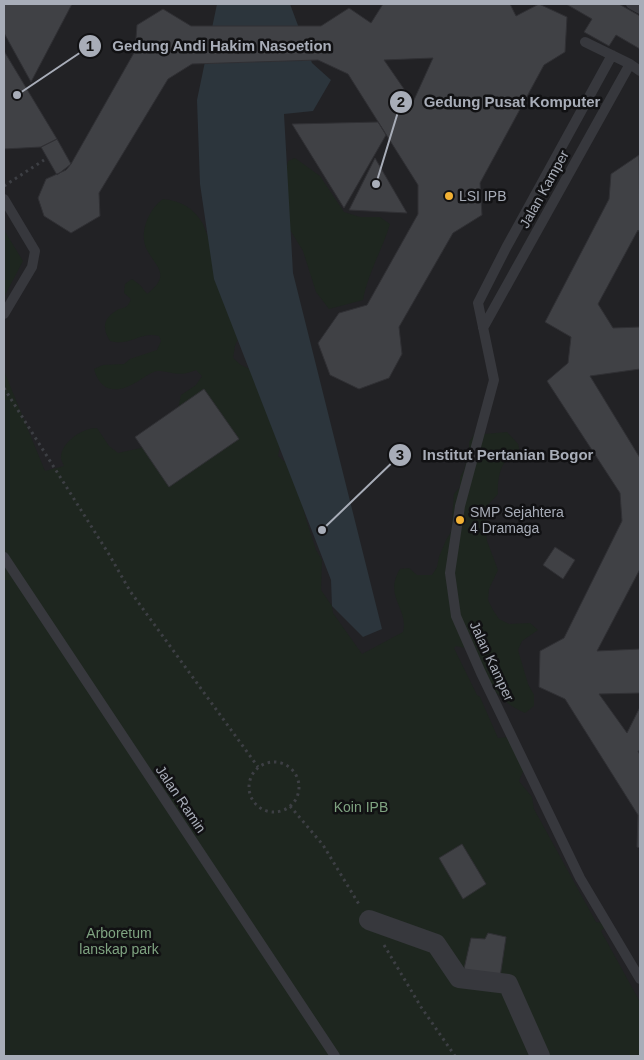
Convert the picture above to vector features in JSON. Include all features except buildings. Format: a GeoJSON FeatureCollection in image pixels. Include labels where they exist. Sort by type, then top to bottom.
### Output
{"type":"FeatureCollection","features":[{"type":"Feature","properties":{"kind":"street"},"geometry":{"type":"LineString","coordinates":[[369,920],[436,944],[459,978],[508,984],[540,1056]]}},
{"type":"Feature","properties":{"kind":"lane"},"geometry":{"type":"LineString","coordinates":[[631,4],[640,9]]}},
{"type":"Feature","properties":{"kind":"lane"},"geometry":{"type":"LineString","coordinates":[[585,42],[630,64],[640,71]]}},
{"type":"Feature","properties":{"kind":"lane","name":"Jalan Kamper"},"geometry":{"type":"LineString","coordinates":[[612,55],[506,248],[478,303],[494,380],[460,506],[450,573],[456,616],[580,878],[640,979]]}},
{"type":"Feature","properties":{"kind":"lane","name":"Jalan Kamper"},"geometry":{"type":"LineString","coordinates":[[483,328],[630,64]]}},
{"type":"Feature","properties":{"kind":"lane"},"geometry":{"type":"LineString","coordinates":[[4,199],[36,251],[32,267],[4,314]]}},
{"type":"Feature","properties":{"kind":"lane","name":"Jalan Ramin"},"geometry":{"type":"LineString","coordinates":[[4,557],[336,1056]]}},
{"type":"Feature","properties":{"kind":"path"},"geometry":{"type":"LineString","coordinates":[[4,187],[44,160]]}},
{"type":"Feature","properties":{"kind":"path"},"geometry":{"type":"LineString","coordinates":[[4,388],[76,500],[130,591],[258,767]]}},
{"type":"Feature","properties":{"kind":"path"},"geometry":{"type":"LineString","coordinates":[[273,761],[288,765],[298,777],[299,793],[290,806],[276,812],[260,808],[250,796],[249,780],[258,767],[273,761]]}},
{"type":"Feature","properties":{"kind":"shaded area"},"geometry":{"type":"Polygon","coordinates":[[[4,4],[640,4],[640,1056],[4,1056],[4,4]]]}},
{"type":"Feature","properties":{"kind":"shaded area"},"geometry":{"type":"Polygon","coordinates":[[[217,4],[290,4],[312,63],[331,80],[313,111],[284,114],[293,273],[382,629],[363,637],[332,606],[331,580],[214,279],[200,184],[197,100],[217,4]]]}},
{"type":"Feature","properties":{"kind":"green space"},"geometry":{"type":"Polygon","coordinates":[[[295,158],[320,176],[344,212],[360,217],[380,217],[390,224],[368,280],[363,300],[329,309],[316,292],[303,251],[278,210],[288,161],[295,158]]]}},
{"type":"Feature","properties":{"kind":"green space","name":"Koin IPB"},"geometry":{"type":"Polygon","coordinates":[[[163,199],[186,206],[203,224],[243,327],[235,346],[233,358],[241,365],[252,370],[280,446],[278,456],[293,469],[306,519],[316,550],[322,560],[321,590],[332,606],[333,613],[362,654],[403,632],[403,616],[394,587],[395,579],[400,569],[409,568],[417,575],[432,575],[437,567],[439,557],[451,532],[454,494],[460,487],[460,477],[469,451],[469,442],[474,435],[507,432],[518,444],[520,452],[504,463],[499,476],[498,494],[484,509],[487,541],[498,570],[489,589],[488,600],[499,619],[509,624],[530,623],[538,630],[522,641],[518,650],[528,684],[534,695],[534,706],[525,713],[514,708],[497,694],[466,648],[456,646],[454,648],[477,695],[480,697],[498,738],[510,737],[527,762],[519,781],[532,797],[534,809],[596,922],[608,924],[601,931],[640,1002],[640,1056],[4,1056],[4,371],[45,471],[64,466],[61,459],[64,447],[73,437],[85,430],[97,428],[109,446],[118,453],[141,448],[142,442],[177,414],[181,395],[196,385],[202,376],[196,370],[179,374],[157,371],[150,373],[133,384],[119,389],[112,389],[101,384],[94,369],[103,365],[124,364],[130,359],[157,350],[161,341],[159,336],[152,335],[123,342],[110,341],[105,327],[110,315],[130,302],[131,299],[124,293],[125,284],[132,279],[147,294],[159,281],[160,271],[146,248],[144,234],[150,214],[163,199]]]}},
{"type":"Feature","properties":{"kind":"green space"},"geometry":{"type":"Polygon","coordinates":[[[4,230],[23,261],[4,297],[4,230]]]}},
{"type":"Feature","properties":{"kind":"place","name":"Gedung Andi Hakim Nasoetion"},"geometry":{"type":"Point","coordinates":[17,95]}},
{"type":"Feature","properties":{"kind":"place","name":"Gedung Pusat Komputer"},"geometry":{"type":"Point","coordinates":[376,184]}},
{"type":"Feature","properties":{"kind":"place","name":"LSI IPB"},"geometry":{"type":"Point","coordinates":[449,196]}},
{"type":"Feature","properties":{"kind":"place","name":"SMP Sejahtera 4 Dramaga"},"geometry":{"type":"Point","coordinates":[460,520]}},
{"type":"Feature","properties":{"kind":"place","name":"Institut Pertanian Bogor"},"geometry":{"type":"Point","coordinates":[322,530]}},
{"type":"Feature","properties":{"kind":"park label","name":"Arboretum lanskap park"},"geometry":{"type":"Point","coordinates":[119,942]}}]}
